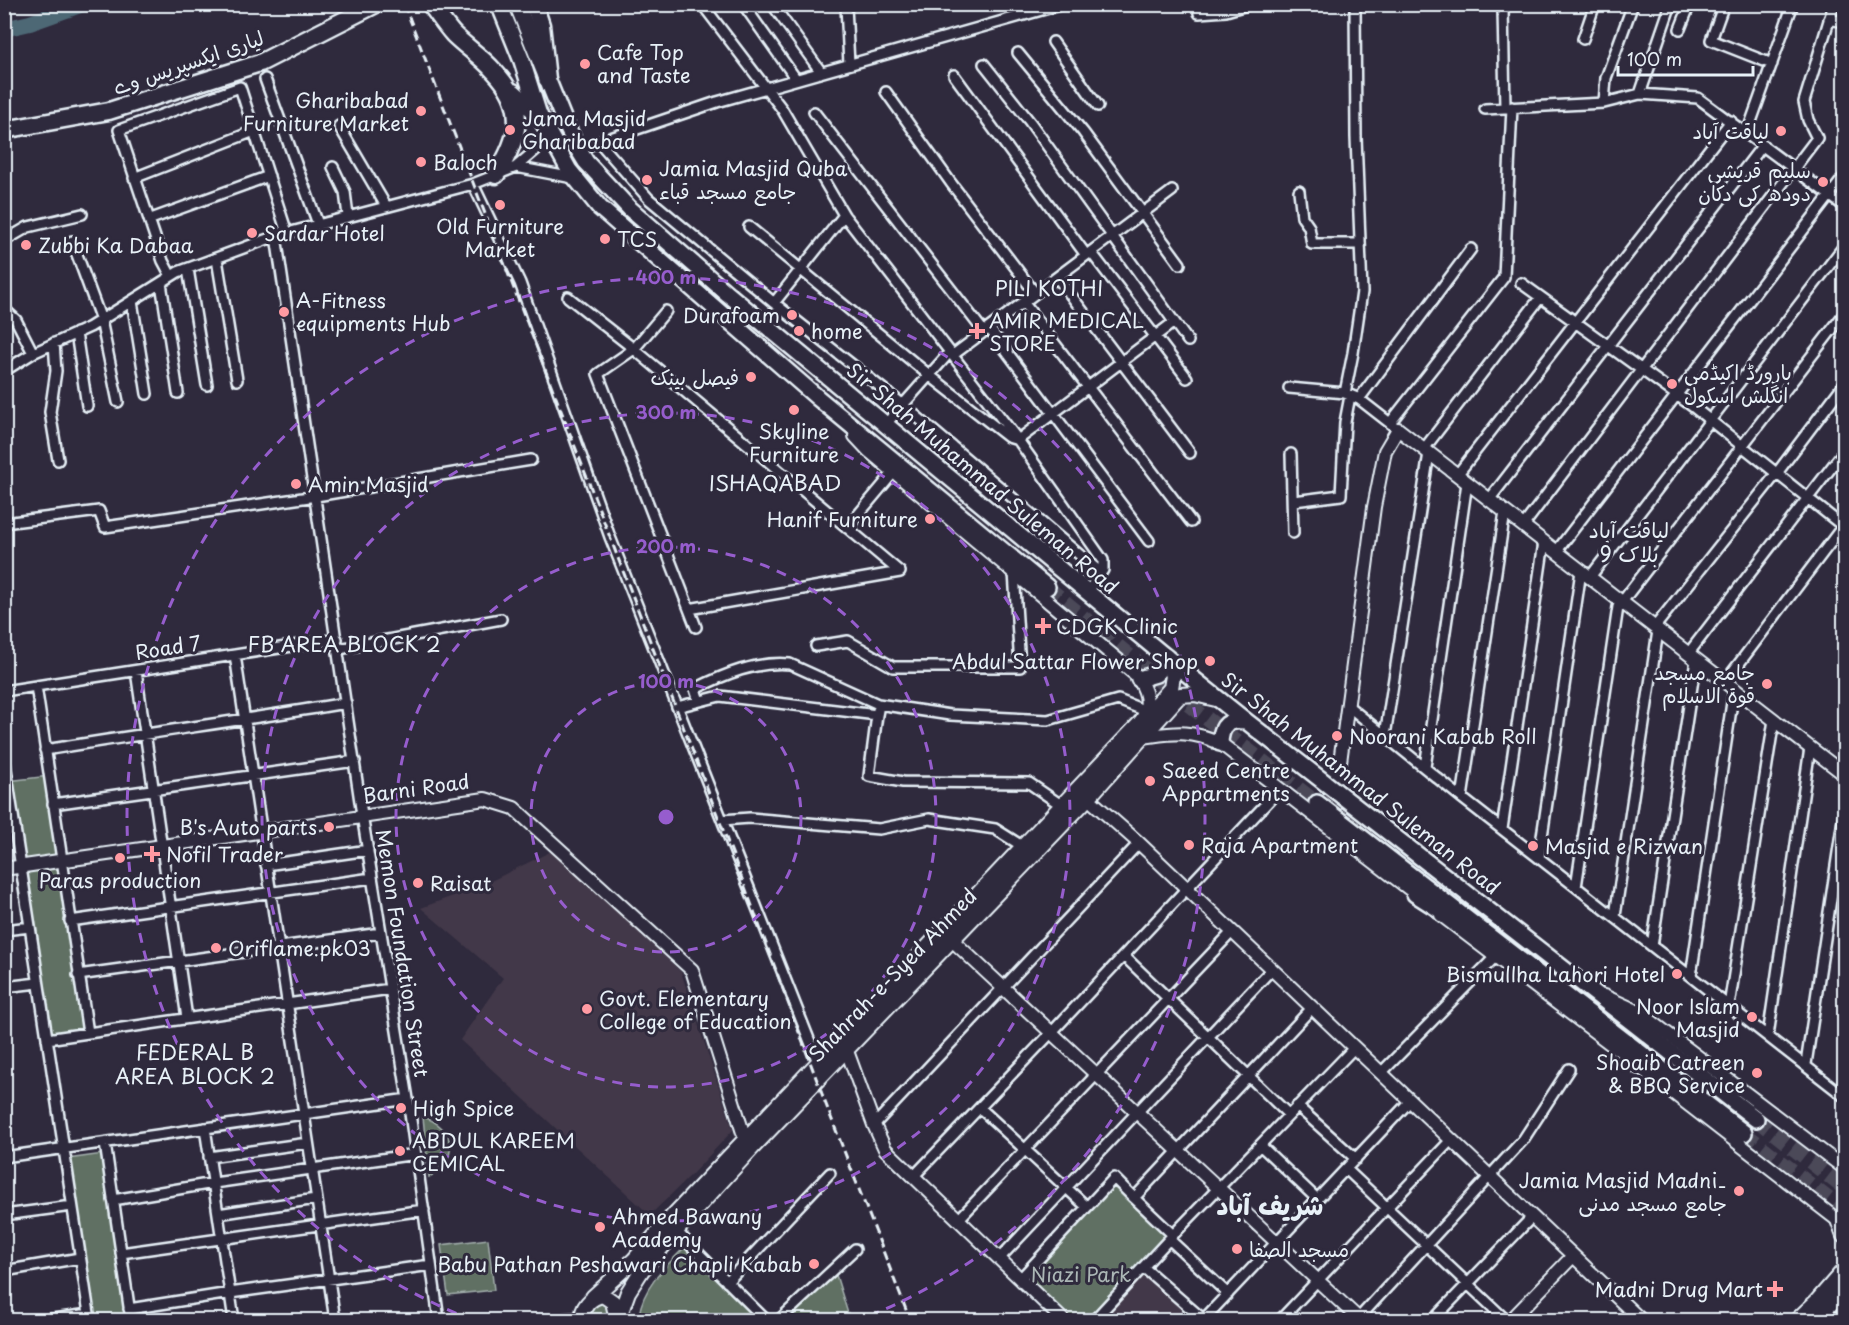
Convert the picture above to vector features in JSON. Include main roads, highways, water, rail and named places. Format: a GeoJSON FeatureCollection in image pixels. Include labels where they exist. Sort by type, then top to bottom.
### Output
{"type":"FeatureCollection","features":[{"type":"Feature","properties":{"kind":"highway","name":"لیاری ایکسپریس وے"},"geometry":{"type":"LineString","coordinates":[[4,130],[109,111],[260,63],[376,4]]}},
{"type":"Feature","properties":{"kind":"highway"},"geometry":{"type":"LineString","coordinates":[[430,4],[452,33],[495,71],[507,87],[517,107],[514,144],[496,175]]}},
{"type":"Feature","properties":{"kind":"highway"},"geometry":{"type":"LineString","coordinates":[[499,4],[522,61],[539,115],[560,155],[610,218],[818,398],[1047,587]]}},
{"type":"Feature","properties":{"kind":"highway","name":"Sir Shah Muhammad Suleman Road"},"geometry":{"type":"LineString","coordinates":[[517,4],[547,79],[585,162],[629,208],[728,294],[1163,655],[1756,1119]]}},
{"type":"Feature","properties":{"kind":"highway"},"geometry":{"type":"LineString","coordinates":[[534,4],[541,25],[547,79]]}},
{"type":"Feature","properties":{"kind":"highway"},"geometry":{"type":"LineString","coordinates":[[507,87],[539,115]]}},
{"type":"Feature","properties":{"kind":"highway"},"geometry":{"type":"LineString","coordinates":[[560,155],[578,149]]}},
{"type":"Feature","properties":{"kind":"highway"},"geometry":{"type":"LineString","coordinates":[[1139,679],[1156,674],[1162,664],[1163,655]]}},
{"type":"Feature","properties":{"kind":"highway"},"geometry":{"type":"LineString","coordinates":[[1220,743],[1220,732],[1226,724],[1236,720],[1246,721]]}},
{"type":"Feature","properties":{"kind":"highway"},"geometry":{"type":"LineString","coordinates":[[1317,803],[1744,1133]]}},
{"type":"Feature","properties":{"kind":"highway"},"geometry":{"type":"LineString","coordinates":[[1414,894],[1515,956]]}},
{"type":"Feature","properties":{"kind":"highway"},"geometry":{"type":"LineString","coordinates":[[1547,979],[1639,1066]]}},
{"type":"Feature","properties":{"kind":"highway"},"geometry":{"type":"LineString","coordinates":[[1815,1320],[1845,1289]]}},
{"type":"Feature","properties":{"kind":"highway"},"geometry":{"type":"LineString","coordinates":[[1841,1320],[1845,1317]]}},
{"type":"Feature","properties":{"kind":"main road","name":"Shahrah-e-Syed Ahmed"},"geometry":{"type":"LineString","coordinates":[[593,1297],[634,1260],[823,1066],[1022,846],[1171,688],[1173,676],[1163,655]]}},
{"type":"Feature","properties":{"kind":"main road","name":"Shahrah-e-Syed Ahmed"},"geometry":{"type":"LineString","coordinates":[[823,1066],[847,1051],[1088,798],[1180,694],[1195,694],[1220,700]]}},
{"type":"Feature","properties":{"kind":"main road","name":"Shahrah-e-Syed Ahmed"},"geometry":{"type":"LineString","coordinates":[[617,1320],[628,1292],[642,1270],[749,1143]]}},
{"type":"Feature","properties":{"kind":"main road"},"geometry":{"type":"LineString","coordinates":[[1842,1223],[1845,1236]]}},
{"type":"Feature","properties":{"kind":"main road"},"geometry":{"type":"LineString","coordinates":[[1797,1320],[1845,1270]]}},
{"type":"Feature","properties":{"kind":"main road"},"geometry":{"type":"LineString","coordinates":[[582,1320],[586,1305],[593,1297],[603,1295],[613,1302],[617,1320]]}},
{"type":"Feature","properties":{"kind":"waterway"},"geometry":{"type":"LineString","coordinates":[[4,29],[30,23],[83,4]]}},
{"type":"Feature","properties":{"kind":"tunnel"},"geometry":{"type":"LineString","coordinates":[[1047,587],[1180,698],[1317,803]]}},
{"type":"Feature","properties":{"kind":"tunnel"},"geometry":{"type":"LineString","coordinates":[[1756,1119],[1844,1188]]}},
{"type":"Feature","properties":{"kind":"tunnel"},"geometry":{"type":"LineString","coordinates":[[1744,1133],[1844,1211]]}},
{"type":"Feature","properties":{"kind":"railway"},"geometry":{"type":"LineString","coordinates":[[404,4],[910,1320]]}},
{"type":"Feature","properties":{"kind":"place","name":"Cafe Top and Taste"},"geometry":{"type":"Point","coordinates":[585,64]}},
{"type":"Feature","properties":{"kind":"place","name":"Gharibabad Furniture Market"},"geometry":{"type":"Point","coordinates":[421,111]}},
{"type":"Feature","properties":{"kind":"place","name":"Jama Masjid Gharibabad"},"geometry":{"type":"Point","coordinates":[510,130]}},
{"type":"Feature","properties":{"kind":"place","name":"لیاقت آباد"},"geometry":{"type":"Point","coordinates":[1781,131]}},
{"type":"Feature","properties":{"kind":"place","name":"Baloch"},"geometry":{"type":"Point","coordinates":[421,162]}},
{"type":"Feature","properties":{"kind":"place","name":"Jamia Masjid Quba جامع مسجد قباء"},"geometry":{"type":"Point","coordinates":[647,180]}},
{"type":"Feature","properties":{"kind":"place","name":"سلیم قریشی دودھ کی دکان"},"geometry":{"type":"Point","coordinates":[1823,182]}},
{"type":"Feature","properties":{"kind":"place","name":"Old Furniture Market"},"geometry":{"type":"Point","coordinates":[500,205]}},
{"type":"Feature","properties":{"kind":"place","name":"Sardar Hotel"},"geometry":{"type":"Point","coordinates":[252,233]}},
{"type":"Feature","properties":{"kind":"place","name":"TCS"},"geometry":{"type":"Point","coordinates":[605,239]}},
{"type":"Feature","properties":{"kind":"place","name":"Zubbi Ka Dabaa"},"geometry":{"type":"Point","coordinates":[26,245]}},
{"type":"Feature","properties":{"kind":"place","name":"A-Fitness equipments Hub"},"geometry":{"type":"Point","coordinates":[284,312]}},
{"type":"Feature","properties":{"kind":"place","name":"Durafoam"},"geometry":{"type":"Point","coordinates":[792,315]}},
{"type":"Feature","properties":{"kind":"place","name":"home"},"geometry":{"type":"Point","coordinates":[799,331]}},
{"type":"Feature","properties":{"kind":"place","name":"AMIR MEDICAL STORE"},"geometry":{"type":"Point","coordinates":[977,331]}},
{"type":"Feature","properties":{"kind":"place","name":"فیصل بینک"},"geometry":{"type":"Point","coordinates":[751,377]}},
{"type":"Feature","properties":{"kind":"place","name":"ہارورڈ اکیڈمی انگلش اسکول"},"geometry":{"type":"Point","coordinates":[1672,384]}},
{"type":"Feature","properties":{"kind":"place","name":"Skyline Furniture"},"geometry":{"type":"Point","coordinates":[794,410]}},
{"type":"Feature","properties":{"kind":"place","name":"Amin Masjid"},"geometry":{"type":"Point","coordinates":[296,484]}},
{"type":"Feature","properties":{"kind":"place","name":"Hanif Furniture"},"geometry":{"type":"Point","coordinates":[930,519]}},
{"type":"Feature","properties":{"kind":"place","name":"CDGK Clinic"},"geometry":{"type":"Point","coordinates":[1043,626]}},
{"type":"Feature","properties":{"kind":"place","name":"Abdul Sattar Flower Shop"},"geometry":{"type":"Point","coordinates":[1210,661]}},
{"type":"Feature","properties":{"kind":"place","name":"جامع مسجد قوۃ الاسلام"},"geometry":{"type":"Point","coordinates":[1767,684]}},
{"type":"Feature","properties":{"kind":"place","name":"Noorani Kabab Roll"},"geometry":{"type":"Point","coordinates":[1337,736]}},
{"type":"Feature","properties":{"kind":"place","name":"Saeed Centre Appartments"},"geometry":{"type":"Point","coordinates":[1150,781]}},
{"type":"Feature","properties":{"kind":"place","name":"B's Auto parts"},"geometry":{"type":"Point","coordinates":[329,827]}},
{"type":"Feature","properties":{"kind":"place","name":"Raja Apartment"},"geometry":{"type":"Point","coordinates":[1189,845]}},
{"type":"Feature","properties":{"kind":"place","name":"Masjid e Rizwan"},"geometry":{"type":"Point","coordinates":[1533,846]}},
{"type":"Feature","properties":{"kind":"place","name":"Nofil Trader"},"geometry":{"type":"Point","coordinates":[152,854]}},
{"type":"Feature","properties":{"kind":"place","name":"Paras production"},"geometry":{"type":"Point","coordinates":[120,858]}},
{"type":"Feature","properties":{"kind":"place","name":"Raisat"},"geometry":{"type":"Point","coordinates":[418,883]}},
{"type":"Feature","properties":{"kind":"place","name":"Oriflame.pk03"},"geometry":{"type":"Point","coordinates":[216,948]}},
{"type":"Feature","properties":{"kind":"place","name":"Bismullha Lahori Hotel"},"geometry":{"type":"Point","coordinates":[1677,974]}},
{"type":"Feature","properties":{"kind":"place","name":"Govt. Elementary College of Education"},"geometry":{"type":"Point","coordinates":[587,1009]}},
{"type":"Feature","properties":{"kind":"place","name":"Noor Islam Masjid"},"geometry":{"type":"Point","coordinates":[1752,1017]}},
{"type":"Feature","properties":{"kind":"place","name":"Shoaib Catreen & BBQ Service"},"geometry":{"type":"Point","coordinates":[1757,1073]}},
{"type":"Feature","properties":{"kind":"place","name":"High Spice"},"geometry":{"type":"Point","coordinates":[401,1108]}},
{"type":"Feature","properties":{"kind":"place","name":"ABDUL KAREEM CEMICAL"},"geometry":{"type":"Point","coordinates":[400,1151]}},
{"type":"Feature","properties":{"kind":"place","name":"Jamia Masjid Madni۔ جامع مسجد مدنی"},"geometry":{"type":"Point","coordinates":[1739,1191]}},
{"type":"Feature","properties":{"kind":"place","name":"Ahmed Bawany Academy"},"geometry":{"type":"Point","coordinates":[600,1227]}},
{"type":"Feature","properties":{"kind":"place","name":"مسجد الصفا"},"geometry":{"type":"Point","coordinates":[1237,1249]}},
{"type":"Feature","properties":{"kind":"place","name":"Babu Pathan Peshawari Chapli Kabab"},"geometry":{"type":"Point","coordinates":[814,1264]}},
{"type":"Feature","properties":{"kind":"place","name":"Madni Drug Mart"},"geometry":{"type":"Point","coordinates":[1775,1289]}},
{"type":"Feature","properties":{"kind":"district","name":"PILI KOTHI"},"geometry":{"type":"Point","coordinates":[1049,287]}},
{"type":"Feature","properties":{"kind":"district","name":"ISHAQABAD"},"geometry":{"type":"Point","coordinates":[775,482]}},
{"type":"Feature","properties":{"kind":"district","name":"لیاقت آباد بلاک 9"},"geometry":{"type":"Point","coordinates":[1629,541]}},
{"type":"Feature","properties":{"kind":"district","name":"FB AREA BLOCK 2"},"geometry":{"type":"Point","coordinates":[344,643]}},
{"type":"Feature","properties":{"kind":"district","name":"FEDERAL B AREA BLOCK 2"},"geometry":{"type":"Point","coordinates":[195,1063]}},
{"type":"Feature","properties":{"kind":"district","name":"شريف آباد"},"geometry":{"type":"Point","coordinates":[1270,1204]}},
{"type":"Feature","properties":{"kind":"park label","name":"Niazi Park"},"geometry":{"type":"Point","coordinates":[1081,1274]}}]}
